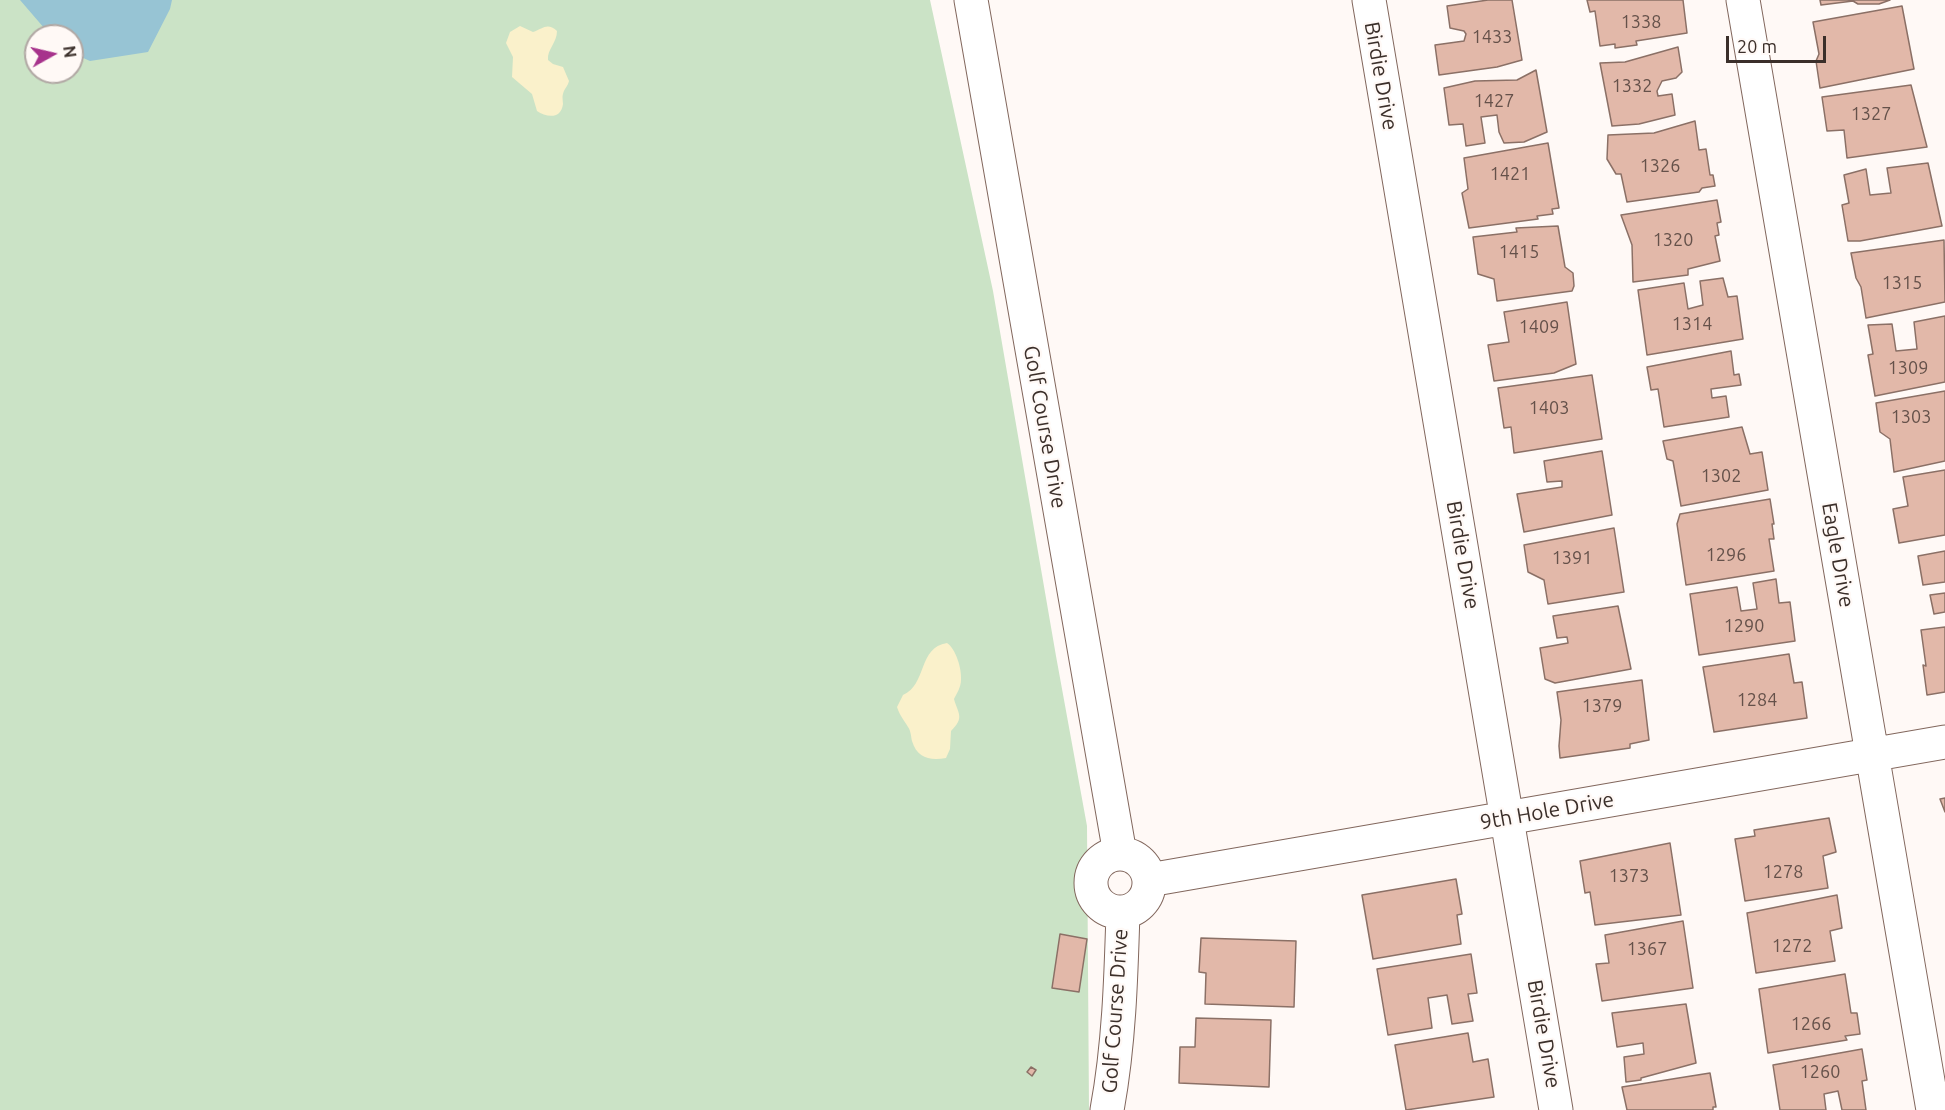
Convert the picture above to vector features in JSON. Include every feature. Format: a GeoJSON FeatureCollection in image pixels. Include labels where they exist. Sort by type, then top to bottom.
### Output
{"type":"FeatureCollection","features":[{"type":"Feature","properties":{"kind":"street","name":"Golf Course Drive"},"geometry":{"type":"LineString","coordinates":[[971,0],[1120,854]]}},
{"type":"Feature","properties":{"kind":"street","name":"Birdie Drive"},"geometry":{"type":"LineString","coordinates":[[1369,0],[1556,1110]]}},
{"type":"Feature","properties":{"kind":"street","name":"Eagle Drive"},"geometry":{"type":"LineString","coordinates":[[1743,0],[1933,1110]]}},
{"type":"Feature","properties":{"kind":"street","name":"9th Hole Drive"},"geometry":{"type":"LineString","coordinates":[[1149,880],[1945,742]]}},
{"type":"Feature","properties":{"kind":"street"},"geometry":{"type":"LineString","coordinates":[[1120,854],[1136,858],[1143,864],[1149,880],[1145,898],[1132,910],[1123,912],[1114,912],[1105,908],[1098,902],[1091,885],[1095,867],[1110,855],[1120,854]]}},
{"type":"Feature","properties":{"kind":"street","name":"Golf Course Drive"},"geometry":{"type":"LineString","coordinates":[[1107,1110],[1113,1079],[1121,992],[1123,912]]}},
{"type":"Feature","properties":{"kind":"green space"},"geometry":{"type":"Polygon","coordinates":[[[0,0],[930,0],[993,291],[1087,826],[1089,1110],[0,1110],[0,0]]]}},
{"type":"Feature","properties":{"kind":"sand"},"geometry":{"type":"Polygon","coordinates":[[[520,26],[533,32],[545,27],[554,28],[557,31],[548,60],[563,67],[569,81],[563,95],[562,109],[556,115],[549,116],[537,111],[532,94],[512,77],[513,57],[506,43],[510,32],[520,26]]]}},
{"type":"Feature","properties":{"kind":"sand"},"geometry":{"type":"Polygon","coordinates":[[[947,643],[956,654],[961,675],[960,685],[954,699],[959,719],[951,731],[950,749],[946,758],[935,759],[921,755],[914,747],[910,730],[897,707],[903,695],[916,683],[931,651],[947,643]]]}},
{"type":"Feature","properties":{"kind":"water"},"geometry":{"type":"Polygon","coordinates":[[[20,0],[172,0],[170,9],[148,52],[90,61],[84,58],[84,24],[41,24],[20,0]]]}},
{"type":"Feature","properties":{"kind":"building"},"geometry":{"type":"Polygon","coordinates":[[[1488,0],[1512,0],[1522,60],[1497,67],[1439,75],[1435,45],[1464,41],[1466,34],[1464,31],[1450,28],[1447,6],[1488,0]]]}},
{"type":"Feature","properties":{"kind":"building"},"geometry":{"type":"Polygon","coordinates":[[[1587,0],[1683,0],[1687,33],[1636,41],[1637,45],[1615,48],[1615,44],[1600,46],[1595,11],[1590,12],[1587,0]]]}},
{"type":"Feature","properties":{"kind":"building"},"geometry":{"type":"Polygon","coordinates":[[[1820,0],[1890,0],[1879,4],[1858,4],[1853,1],[1821,5],[1820,0]]]}},
{"type":"Feature","properties":{"kind":"building"},"geometry":{"type":"Polygon","coordinates":[[[1902,6],[1914,69],[1820,88],[1816,61],[1819,54],[1813,22],[1902,6]]]}},
{"type":"Feature","properties":{"kind":"building"},"geometry":{"type":"Polygon","coordinates":[[[1678,47],[1682,72],[1676,78],[1662,81],[1657,91],[1658,96],[1672,94],[1675,115],[1639,124],[1612,126],[1600,63],[1625,62],[1678,47]]]}},
{"type":"Feature","properties":{"kind":"building"},"geometry":{"type":"Polygon","coordinates":[[[1536,70],[1547,132],[1524,142],[1504,143],[1499,132],[1497,115],[1481,117],[1485,143],[1466,146],[1463,124],[1449,125],[1444,88],[1475,81],[1517,80],[1536,70]]]}},
{"type":"Feature","properties":{"kind":"building"},"geometry":{"type":"Polygon","coordinates":[[[1911,85],[1927,147],[1847,158],[1844,130],[1827,131],[1822,97],[1911,85]]]}},
{"type":"Feature","properties":{"kind":"building"},"geometry":{"type":"Polygon","coordinates":[[[1695,121],[1699,150],[1706,149],[1710,175],[1713,175],[1715,186],[1702,188],[1699,192],[1627,202],[1621,174],[1616,174],[1607,159],[1608,135],[1654,133],[1695,121]]]}},
{"type":"Feature","properties":{"kind":"building"},"geometry":{"type":"Polygon","coordinates":[[[1548,143],[1559,208],[1552,209],[1553,214],[1537,216],[1538,219],[1469,228],[1462,193],[1468,189],[1464,158],[1548,143]]]}},
{"type":"Feature","properties":{"kind":"building"},"geometry":{"type":"Polygon","coordinates":[[[1928,163],[1942,226],[1860,241],[1848,241],[1842,205],[1849,203],[1844,175],[1866,169],[1870,195],[1891,193],[1887,168],[1928,163]]]}},
{"type":"Feature","properties":{"kind":"building"},"geometry":{"type":"Polygon","coordinates":[[[1717,200],[1721,222],[1717,223],[1719,235],[1715,236],[1720,261],[1688,269],[1688,275],[1633,282],[1632,245],[1621,215],[1717,200]]]}},
{"type":"Feature","properties":{"kind":"building"},"geometry":{"type":"Polygon","coordinates":[[[1558,226],[1565,267],[1573,273],[1572,291],[1497,301],[1494,279],[1478,274],[1473,237],[1517,232],[1516,228],[1558,226]]]}},
{"type":"Feature","properties":{"kind":"building"},"geometry":{"type":"Polygon","coordinates":[[[1944,240],[1945,302],[1866,318],[1861,287],[1856,278],[1851,253],[1944,240]]]}},
{"type":"Feature","properties":{"kind":"building"},"geometry":{"type":"Polygon","coordinates":[[[1723,278],[1728,297],[1737,296],[1743,339],[1647,355],[1638,290],[1684,283],[1688,309],[1703,305],[1700,281],[1723,278]]]}},
{"type":"Feature","properties":{"kind":"building"},"geometry":{"type":"Polygon","coordinates":[[[1567,302],[1576,364],[1554,373],[1494,381],[1488,345],[1509,342],[1504,312],[1567,302]]]}},
{"type":"Feature","properties":{"kind":"building"},"geometry":{"type":"Polygon","coordinates":[[[1945,316],[1945,382],[1875,396],[1868,355],[1873,354],[1868,325],[1892,324],[1896,351],[1917,349],[1914,322],[1945,316]]]}},
{"type":"Feature","properties":{"kind":"building"},"geometry":{"type":"Polygon","coordinates":[[[1731,351],[1734,375],[1739,374],[1741,385],[1711,389],[1712,398],[1726,396],[1729,417],[1664,427],[1658,389],[1651,390],[1647,367],[1731,351]]]}},
{"type":"Feature","properties":{"kind":"building"},"geometry":{"type":"Polygon","coordinates":[[[1592,375],[1602,439],[1514,453],[1511,427],[1504,428],[1498,388],[1592,375]]]}},
{"type":"Feature","properties":{"kind":"building"},"geometry":{"type":"Polygon","coordinates":[[[1945,391],[1945,461],[1894,472],[1890,439],[1880,432],[1876,403],[1945,391]]]}},
{"type":"Feature","properties":{"kind":"building"},"geometry":{"type":"Polygon","coordinates":[[[1742,427],[1750,454],[1762,452],[1768,490],[1681,506],[1673,461],[1667,459],[1663,441],[1742,427]]]}},
{"type":"Feature","properties":{"kind":"building"},"geometry":{"type":"Polygon","coordinates":[[[1602,451],[1612,515],[1524,532],[1517,494],[1562,487],[1562,481],[1547,482],[1544,461],[1602,451]]]}},
{"type":"Feature","properties":{"kind":"building"},"geometry":{"type":"Polygon","coordinates":[[[1945,470],[1945,535],[1899,543],[1893,509],[1908,506],[1903,477],[1945,470]]]}},
{"type":"Feature","properties":{"kind":"building"},"geometry":{"type":"Polygon","coordinates":[[[1770,499],[1774,539],[1769,539],[1774,571],[1686,585],[1677,524],[1680,514],[1770,499]]]}},
{"type":"Feature","properties":{"kind":"building"},"geometry":{"type":"Polygon","coordinates":[[[1614,528],[1624,592],[1548,604],[1544,580],[1528,572],[1524,545],[1614,528]]]}},
{"type":"Feature","properties":{"kind":"building"},"geometry":{"type":"Polygon","coordinates":[[[1945,551],[1945,582],[1923,585],[1918,556],[1945,551]]]}},
{"type":"Feature","properties":{"kind":"building"},"geometry":{"type":"Polygon","coordinates":[[[1776,579],[1779,603],[1790,602],[1795,641],[1699,655],[1690,594],[1737,587],[1741,611],[1757,609],[1753,583],[1776,579]]]}},
{"type":"Feature","properties":{"kind":"building"},"geometry":{"type":"Polygon","coordinates":[[[1945,593],[1945,612],[1934,614],[1930,595],[1945,593]]]}},
{"type":"Feature","properties":{"kind":"building"},"geometry":{"type":"Polygon","coordinates":[[[1618,606],[1631,669],[1555,683],[1545,679],[1540,648],[1568,643],[1567,637],[1557,638],[1553,616],[1618,606]]]}},
{"type":"Feature","properties":{"kind":"building"},"geometry":{"type":"Polygon","coordinates":[[[1945,627],[1945,692],[1927,695],[1921,630],[1945,627]]]}},
{"type":"Feature","properties":{"kind":"building"},"geometry":{"type":"Polygon","coordinates":[[[1789,654],[1794,683],[1802,682],[1807,718],[1714,732],[1703,667],[1789,654]]]}},
{"type":"Feature","properties":{"kind":"building"},"geometry":{"type":"Polygon","coordinates":[[[1642,680],[1649,740],[1630,744],[1630,748],[1560,758],[1561,720],[1557,692],[1642,680]]]}},
{"type":"Feature","properties":{"kind":"building"},"geometry":{"type":"Polygon","coordinates":[[[1945,798],[1945,812],[1940,799],[1945,798]]]}},
{"type":"Feature","properties":{"kind":"building"},"geometry":{"type":"Polygon","coordinates":[[[1829,818],[1836,852],[1823,856],[1828,888],[1745,901],[1735,839],[1755,836],[1754,830],[1829,818]]]}},
{"type":"Feature","properties":{"kind":"building"},"geometry":{"type":"Polygon","coordinates":[[[1670,843],[1681,915],[1595,925],[1590,892],[1585,893],[1580,861],[1670,843]]]}},
{"type":"Feature","properties":{"kind":"building"},"geometry":{"type":"Polygon","coordinates":[[[1456,879],[1462,914],[1457,915],[1461,944],[1373,959],[1362,895],[1456,879]]]}},
{"type":"Feature","properties":{"kind":"building"},"geometry":{"type":"Polygon","coordinates":[[[1837,895],[1842,928],[1830,931],[1835,961],[1756,973],[1747,913],[1837,895]]]}},
{"type":"Feature","properties":{"kind":"building"},"geometry":{"type":"Polygon","coordinates":[[[1683,921],[1693,988],[1602,1001],[1596,964],[1609,963],[1605,935],[1683,921]]]}},
{"type":"Feature","properties":{"kind":"building"},"geometry":{"type":"Polygon","coordinates":[[[1060,934],[1087,939],[1079,992],[1052,988],[1060,934]]]}},
{"type":"Feature","properties":{"kind":"building"},"geometry":{"type":"Polygon","coordinates":[[[1201,938],[1296,941],[1294,1007],[1205,1004],[1206,973],[1199,972],[1201,938]]]}},
{"type":"Feature","properties":{"kind":"building"},"geometry":{"type":"Polygon","coordinates":[[[1471,954],[1477,993],[1468,994],[1473,1021],[1452,1024],[1447,995],[1428,998],[1432,1028],[1388,1035],[1377,969],[1471,954]]]}},
{"type":"Feature","properties":{"kind":"building"},"geometry":{"type":"Polygon","coordinates":[[[1845,974],[1851,1013],[1857,1013],[1860,1034],[1845,1036],[1847,1040],[1768,1053],[1759,989],[1845,974]]]}},
{"type":"Feature","properties":{"kind":"building"},"geometry":{"type":"Polygon","coordinates":[[[1686,1004],[1696,1063],[1641,1078],[1641,1080],[1626,1082],[1624,1057],[1644,1054],[1643,1043],[1617,1047],[1612,1013],[1686,1004]]]}},
{"type":"Feature","properties":{"kind":"building"},"geometry":{"type":"Polygon","coordinates":[[[1196,1018],[1271,1020],[1269,1087],[1179,1083],[1180,1047],[1195,1047],[1196,1018]]]}},
{"type":"Feature","properties":{"kind":"building"},"geometry":{"type":"Polygon","coordinates":[[[1468,1033],[1473,1062],[1488,1059],[1494,1097],[1406,1110],[1395,1045],[1468,1033]]]}},
{"type":"Feature","properties":{"kind":"building"},"geometry":{"type":"Polygon","coordinates":[[[1862,1049],[1867,1080],[1862,1081],[1866,1110],[1842,1110],[1838,1091],[1824,1094],[1826,1110],[1780,1110],[1773,1065],[1862,1049]]]}},
{"type":"Feature","properties":{"kind":"building"},"geometry":{"type":"Polygon","coordinates":[[[1031,1067],[1036,1070],[1032,1076],[1027,1072],[1031,1067]]]}},
{"type":"Feature","properties":{"kind":"building"},"geometry":{"type":"Polygon","coordinates":[[[1710,1073],[1716,1107],[1713,1107],[1713,1110],[1627,1110],[1622,1087],[1710,1073]]]}}]}
